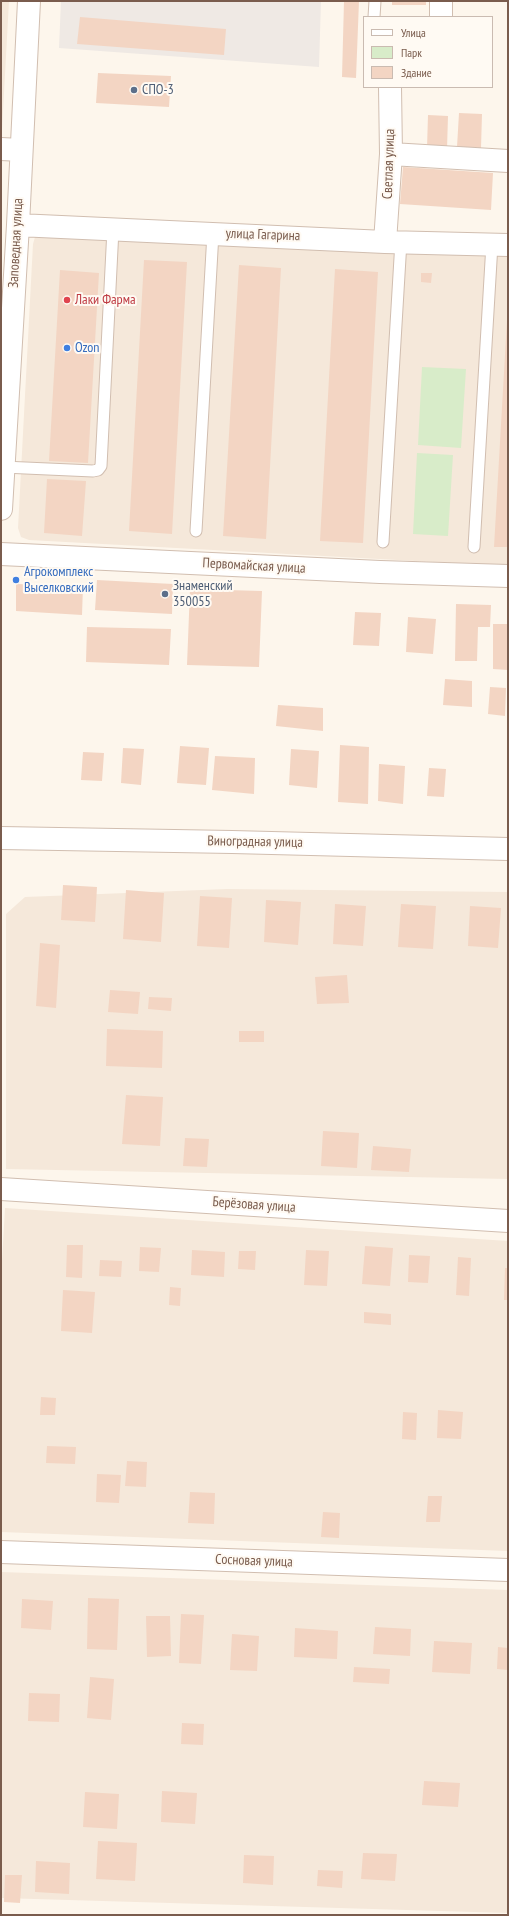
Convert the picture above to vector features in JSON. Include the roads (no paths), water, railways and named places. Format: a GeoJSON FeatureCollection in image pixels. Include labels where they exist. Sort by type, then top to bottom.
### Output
{"type":"FeatureCollection","features":[{"type":"Feature","properties":{"kind":"street","name":"Заповедная улица"},"geometry":{"type":"LineString","coordinates":[[1,509],[7,306],[18,225],[11,150],[29,1]]}},
{"type":"Feature","properties":{"kind":"street"},"geometry":{"type":"LineString","coordinates":[[441,1],[441,16]]}},
{"type":"Feature","properties":{"kind":"street","name":"Светлая улица"},"geometry":{"type":"LineString","coordinates":[[390,88],[393,241]]}},
{"type":"Feature","properties":{"kind":"street"},"geometry":{"type":"LineString","coordinates":[[391,154],[508,161]]}},
{"type":"Feature","properties":{"kind":"street","name":"улица Гагарина"},"geometry":{"type":"LineString","coordinates":[[18,225],[500,245]]}},
{"type":"Feature","properties":{"kind":"street","name":"Первомайская улица"},"geometry":{"type":"LineString","coordinates":[[1,554],[508,576]]}},
{"type":"Feature","properties":{"kind":"street","name":"Виноградная улица"},"geometry":{"type":"LineString","coordinates":[[1,838],[508,849]]}},
{"type":"Feature","properties":{"kind":"street","name":"Берёзовая улица"},"geometry":{"type":"LineString","coordinates":[[1,1189],[508,1221]]}},
{"type":"Feature","properties":{"kind":"street","name":"Сосновая улица"},"geometry":{"type":"LineString","coordinates":[[1,1552],[508,1570]]}},
{"type":"Feature","properties":{"kind":"lane"},"geometry":{"type":"LineString","coordinates":[[374,16],[375,1]]}},
{"type":"Feature","properties":{"kind":"lane"},"geometry":{"type":"LineString","coordinates":[[3,467],[94,472],[101,466],[112,229]]}},
{"type":"Feature","properties":{"kind":"lane"},"geometry":{"type":"LineString","coordinates":[[196,531],[213,233]]}},
{"type":"Feature","properties":{"kind":"lane"},"geometry":{"type":"LineString","coordinates":[[383,542],[393,241]]}},
{"type":"Feature","properties":{"kind":"lane"},"geometry":{"type":"LineString","coordinates":[[474,547],[500,245]]}},
{"type":"Feature","properties":{"kind":"place","name":"СПО-3"},"geometry":{"type":"Point","coordinates":[134,90]}},
{"type":"Feature","properties":{"kind":"place","name":"Лаки Фарма"},"geometry":{"type":"Point","coordinates":[67,300]}},
{"type":"Feature","properties":{"kind":"place","name":"Ozon"},"geometry":{"type":"Point","coordinates":[67,348]}},
{"type":"Feature","properties":{"kind":"place","name":"Агрокомплекс Выселковский"},"geometry":{"type":"Point","coordinates":[16,580]}},
{"type":"Feature","properties":{"kind":"place","name":"Знаменский 350055"},"geometry":{"type":"Point","coordinates":[165,594]}}]}
